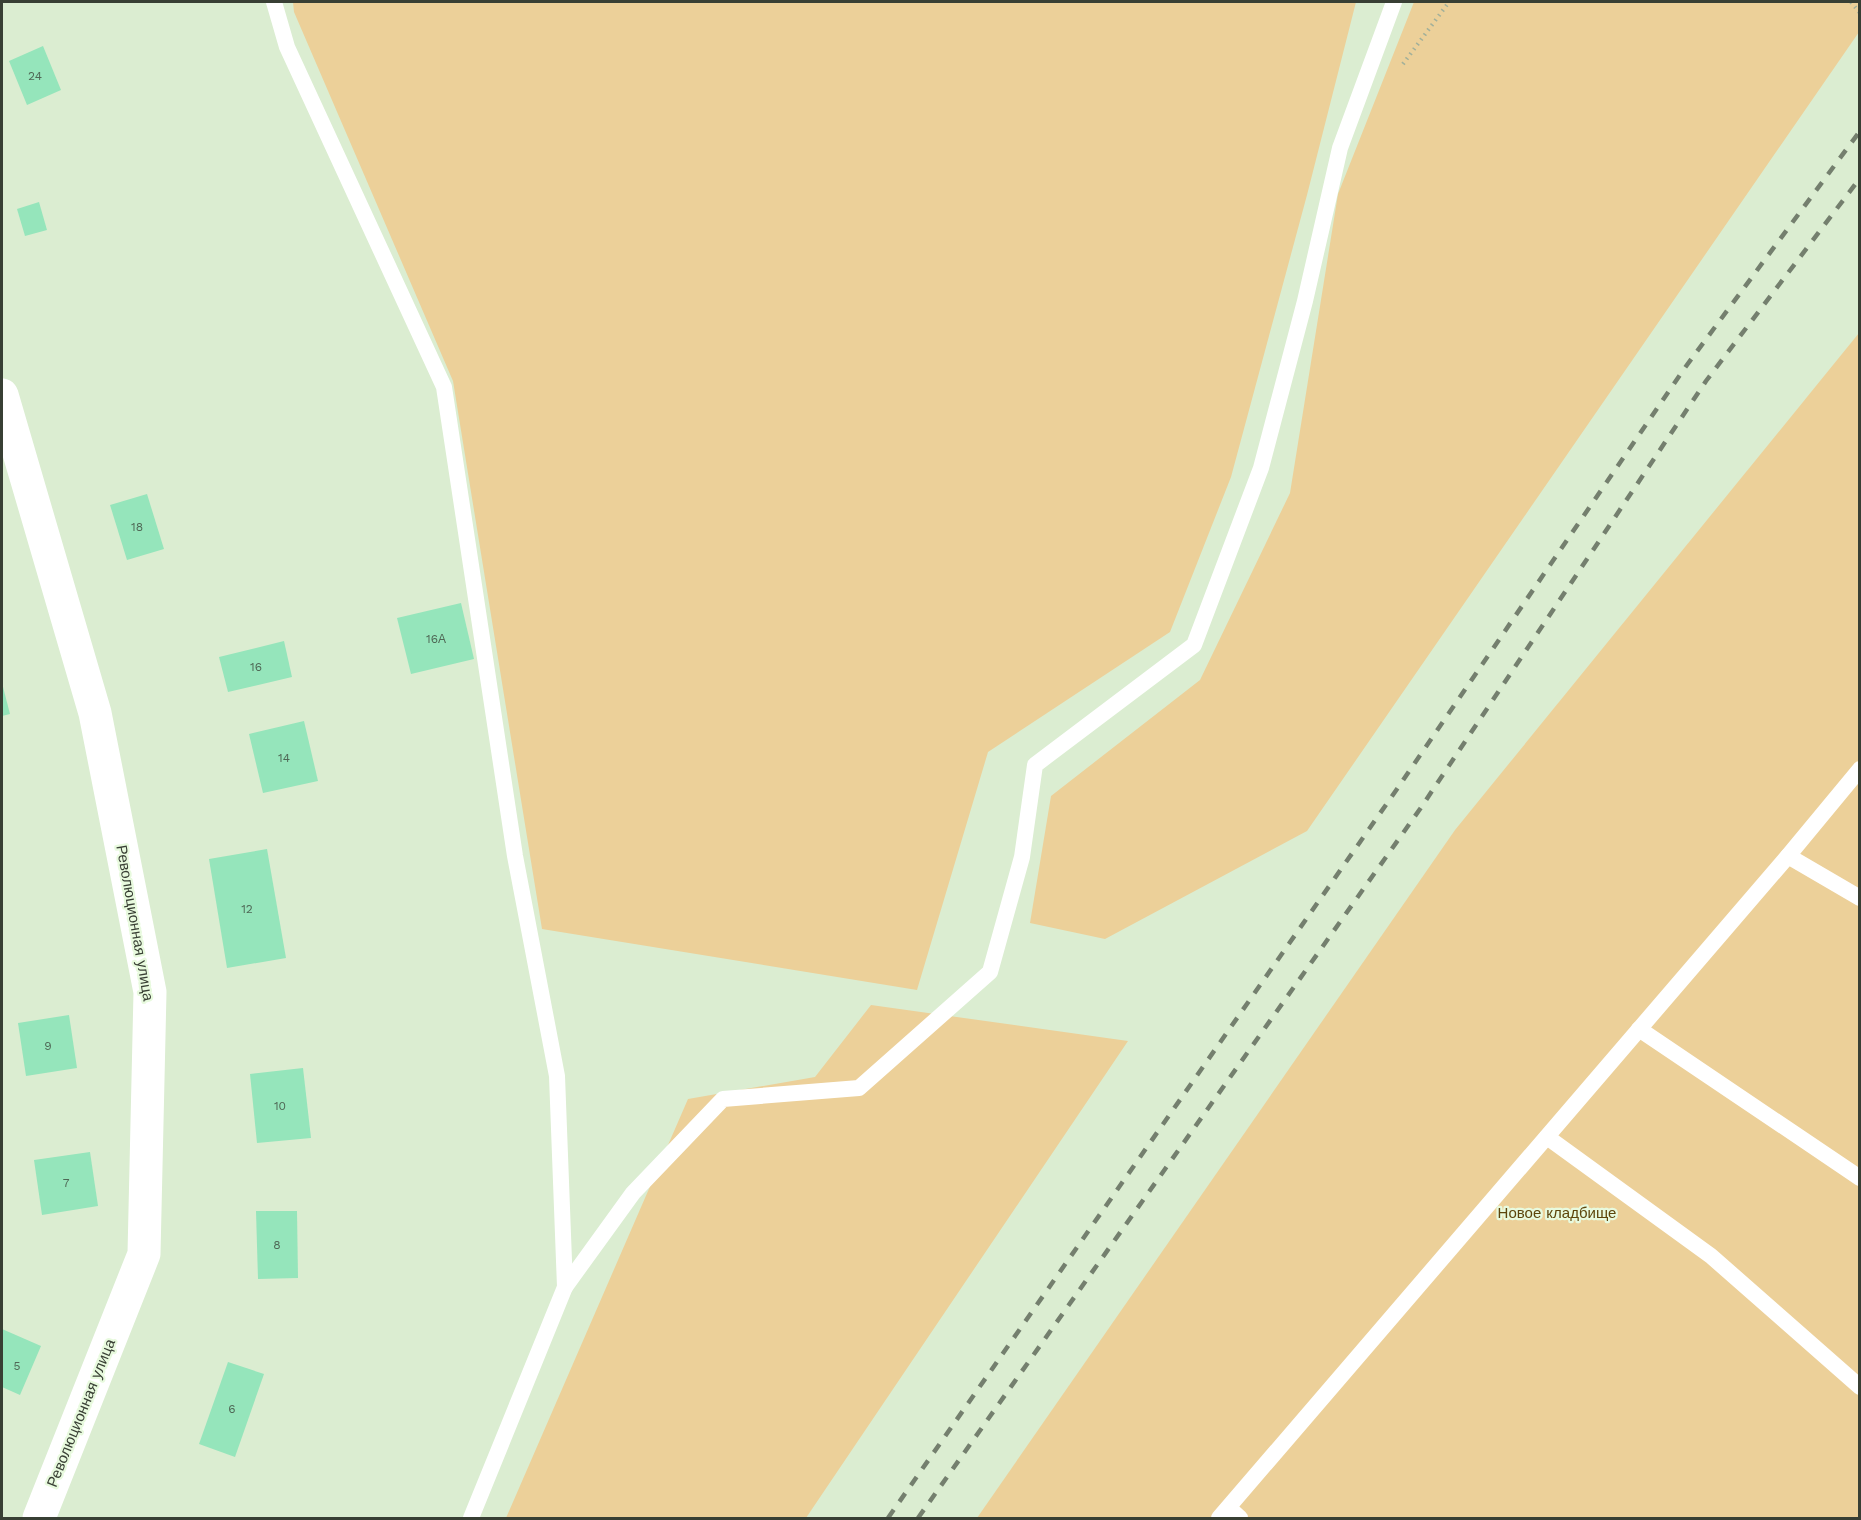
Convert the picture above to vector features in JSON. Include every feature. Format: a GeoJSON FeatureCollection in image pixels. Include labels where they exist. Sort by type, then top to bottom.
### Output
{"type":"FeatureCollection","features":[{"type":"Feature","properties":{"kind":"main road","name":"Революционная улица"},"geometry":{"type":"LineString","coordinates":[[2,395],[7,434],[95,713],[150,992],[144,1254],[39,1518]]}},
{"type":"Feature","properties":{"kind":"lane"},"geometry":{"type":"LineString","coordinates":[[274,2],[287,47],[444,387],[515,856],[557,1076],[566,1287]]}},
{"type":"Feature","properties":{"kind":"lane"},"geometry":{"type":"LineString","coordinates":[[471,1518],[566,1287],[633,1193],[723,1099],[859,1088],[990,972],[1022,857],[1035,765],[1194,645],[1261,468],[1305,301],[1340,148],[1394,2]]}},
{"type":"Feature","properties":{"kind":"lane"},"geometry":{"type":"LineString","coordinates":[[1229,1515],[1860,769]]}},
{"type":"Feature","properties":{"kind":"lane"},"geometry":{"type":"LineString","coordinates":[[1788,856],[1860,898]]}},
{"type":"Feature","properties":{"kind":"lane"},"geometry":{"type":"LineString","coordinates":[[1639,1029],[1860,1178]]}},
{"type":"Feature","properties":{"kind":"lane"},"geometry":{"type":"LineString","coordinates":[[1547,1137],[1711,1256],[1860,1387]]}},
{"type":"Feature","properties":{"kind":"path"},"geometry":{"type":"LineString","coordinates":[[1851,2],[1860,13]]}},
{"type":"Feature","properties":{"kind":"green space"},"geometry":{"type":"Polygon","coordinates":[[[293,2],[1356,2],[1231,477],[1170,632],[988,752],[917,990],[542,929],[453,381],[294,12],[293,2]]]}},
{"type":"Feature","properties":{"kind":"green space"},"geometry":{"type":"Polygon","coordinates":[[[1414,2],[1859,2],[1859,32],[1307,831],[1105,939],[1030,923],[1051,796],[1200,680],[1290,493],[1338,194],[1414,2]]]}},
{"type":"Feature","properties":{"kind":"green space","name":"Новое кладбище"},"geometry":{"type":"Polygon","coordinates":[[[1859,333],[1859,1518],[977,1518],[1455,830],[1859,333]]]}},
{"type":"Feature","properties":{"kind":"green space"},"geometry":{"type":"Polygon","coordinates":[[[871,1005],[1128,1041],[806,1518],[506,1518],[688,1099],[815,1077],[871,1005]]]}},
{"type":"Feature","properties":{"kind":"building"},"geometry":{"type":"Polygon","coordinates":[[[43,46],[61,90],[27,105],[9,61],[43,46]]]}},
{"type":"Feature","properties":{"kind":"building"},"geometry":{"type":"Polygon","coordinates":[[[39,202],[47,230],[25,236],[17,209],[39,202]]]}},
{"type":"Feature","properties":{"kind":"building"},"geometry":{"type":"Polygon","coordinates":[[[147,494],[164,549],[127,560],[110,505],[147,494]]]}},
{"type":"Feature","properties":{"kind":"building"},"geometry":{"type":"Polygon","coordinates":[[[461,603],[474,659],[411,674],[397,618],[461,603]]]}},
{"type":"Feature","properties":{"kind":"building"},"geometry":{"type":"Polygon","coordinates":[[[284,641],[292,677],[228,692],[219,657],[284,641]]]}},
{"type":"Feature","properties":{"kind":"building"},"geometry":{"type":"Polygon","coordinates":[[[2,683],[10,714],[2,716],[2,683]]]}},
{"type":"Feature","properties":{"kind":"building"},"geometry":{"type":"Polygon","coordinates":[[[304,721],[318,781],[263,793],[249,734],[304,721]]]}},
{"type":"Feature","properties":{"kind":"building"},"geometry":{"type":"Polygon","coordinates":[[[267,849],[286,958],[227,968],[209,859],[267,849]]]}},
{"type":"Feature","properties":{"kind":"building"},"geometry":{"type":"Polygon","coordinates":[[[69,1015],[77,1068],[26,1076],[18,1023],[69,1015]]]}},
{"type":"Feature","properties":{"kind":"building"},"geometry":{"type":"Polygon","coordinates":[[[303,1068],[311,1138],[257,1143],[250,1074],[303,1068]]]}},
{"type":"Feature","properties":{"kind":"building"},"geometry":{"type":"Polygon","coordinates":[[[90,1152],[98,1206],[42,1215],[34,1160],[90,1152]]]}},
{"type":"Feature","properties":{"kind":"building"},"geometry":{"type":"Polygon","coordinates":[[[256,1211],[297,1211],[298,1278],[258,1279],[256,1211]]]}},
{"type":"Feature","properties":{"kind":"building"},"geometry":{"type":"Polygon","coordinates":[[[2,1329],[41,1346],[20,1395],[2,1387],[2,1329]]]}},
{"type":"Feature","properties":{"kind":"building"},"geometry":{"type":"Polygon","coordinates":[[[228,1362],[264,1374],[235,1457],[199,1444],[228,1362]]]}},
{"type":"Feature","properties":{"kind":"railway"},"geometry":{"type":"LineString","coordinates":[[888,1518],[1397,789],[1684,369],[1860,131]]}},
{"type":"Feature","properties":{"kind":"railway"},"geometry":{"type":"LineString","coordinates":[[918,1518],[1420,809],[1706,381],[1860,178]]}}]}
